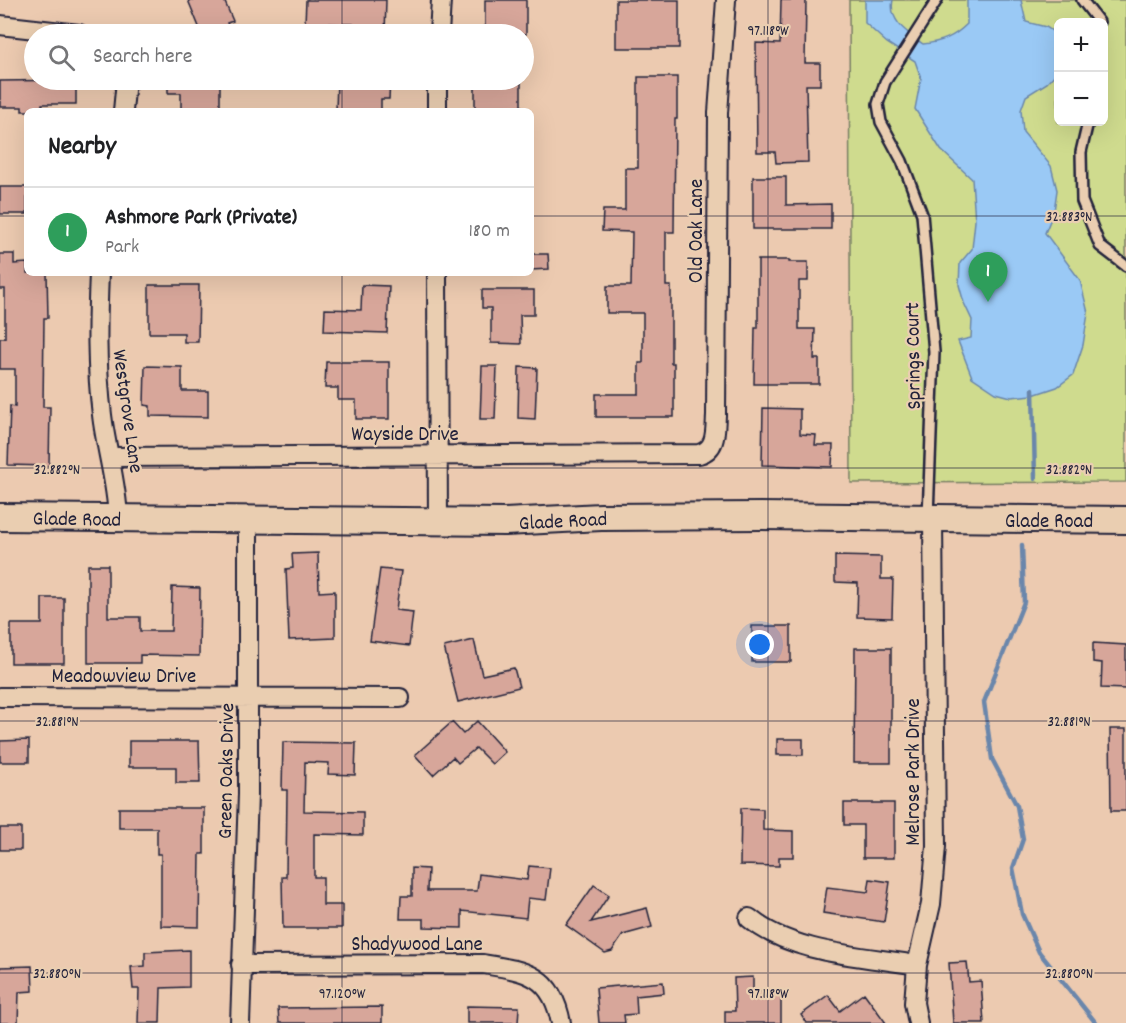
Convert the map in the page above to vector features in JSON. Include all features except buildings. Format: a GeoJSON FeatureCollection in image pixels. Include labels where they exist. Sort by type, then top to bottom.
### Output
{"type":"FeatureCollection","features":[{"type":"Feature","properties":{"kind":"main road","name":"Glade Road"},"geometry":{"type":"LineString","coordinates":[[0,517],[438,522],[743,516],[1126,520]]}},
{"type":"Feature","properties":{"kind":"street"},"geometry":{"type":"LineString","coordinates":[[440,24],[441,0]]}},
{"type":"Feature","properties":{"kind":"street","name":"Old Oak Lane"},"geometry":{"type":"LineString","coordinates":[[699,454],[707,451],[713,444],[716,415],[718,113],[726,0]]}},
{"type":"Feature","properties":{"kind":"street"},"geometry":{"type":"LineString","coordinates":[[0,25],[24,28]]}},
{"type":"Feature","properties":{"kind":"street"},"geometry":{"type":"LineString","coordinates":[[123,108],[125,90]]}},
{"type":"Feature","properties":{"kind":"street"},"geometry":{"type":"LineString","coordinates":[[436,90],[437,108]]}},
{"type":"Feature","properties":{"kind":"street","name":"Westgrove Lane"},"geometry":{"type":"LineString","coordinates":[[99,276],[96,331],[98,374],[102,418],[117,493],[118,519]]}},
{"type":"Feature","properties":{"kind":"street"},"geometry":{"type":"LineString","coordinates":[[437,276],[438,522]]}},
{"type":"Feature","properties":{"kind":"street","name":"Wayside Drive"},"geometry":{"type":"LineString","coordinates":[[111,457],[699,454]]}},
{"type":"Feature","properties":{"kind":"street","name":"Melrose Park Drive"},"geometry":{"type":"LineString","coordinates":[[918,1023],[914,1003],[917,966],[932,904],[936,846],[930,519]]}},
{"type":"Feature","properties":{"kind":"street","name":"Green Oaks Drive"},"geometry":{"type":"LineString","coordinates":[[240,1023],[248,794],[248,520]]}},
{"type":"Feature","properties":{"kind":"street","name":"Meadowview Drive"},"geometry":{"type":"LineString","coordinates":[[0,697],[400,698]]}},
{"type":"Feature","properties":{"kind":"street"},"geometry":{"type":"LineString","coordinates":[[749,918],[776,936],[816,948],[917,966]]}},
{"type":"Feature","properties":{"kind":"street","name":"Shadywood Lane"},"geometry":{"type":"LineString","coordinates":[[241,966],[483,964],[516,969],[533,976],[546,986],[558,1005],[561,1023]]}},
{"type":"Feature","properties":{"kind":"lane","name":"Springs Court"},"geometry":{"type":"LineString","coordinates":[[930,519],[934,352],[922,214],[902,161],[880,122],[878,104],[885,81],[937,0]]}},
{"type":"Feature","properties":{"kind":"lane"},"geometry":{"type":"LineString","coordinates":[[1082,0],[1096,18]]}},
{"type":"Feature","properties":{"kind":"lane"},"geometry":{"type":"LineString","coordinates":[[1087,126],[1081,152],[1082,201],[1100,246],[1126,266]]}},
{"type":"Feature","properties":{"kind":"green space"},"geometry":{"type":"Polygon","coordinates":[[[849,0],[1126,0],[1126,482],[851,483],[849,0]]]}},
{"type":"Feature","properties":{"kind":"water"},"geometry":{"type":"Polygon","coordinates":[[[865,0],[893,0],[893,14],[900,26],[923,44],[947,38],[967,24],[967,0],[1021,0],[1026,22],[1046,27],[1054,32],[1054,75],[1047,83],[1026,96],[1021,110],[1023,132],[1051,166],[1057,190],[1054,211],[1045,233],[1080,280],[1088,313],[1083,345],[1073,375],[1057,387],[1033,395],[1011,397],[996,393],[972,377],[958,341],[971,338],[972,320],[959,285],[960,263],[972,249],[975,221],[972,179],[941,150],[915,109],[921,78],[915,61],[887,43],[865,23],[865,0]]]}},
{"type":"Feature","properties":{"kind":"waterway"},"geometry":{"type":"LineString","coordinates":[[1033,389],[1035,479]]}},
{"type":"Feature","properties":{"kind":"waterway"},"geometry":{"type":"LineString","coordinates":[[1022,545],[1024,602],[984,702],[992,759],[1017,806],[1023,839],[1013,868],[1022,914],[1039,952],[1096,1023]]}},
{"type":"Feature","properties":{"kind":"place","name":"Ashmore Park (Private)"},"geometry":{"type":"Point","coordinates":[988,302]}}]}
